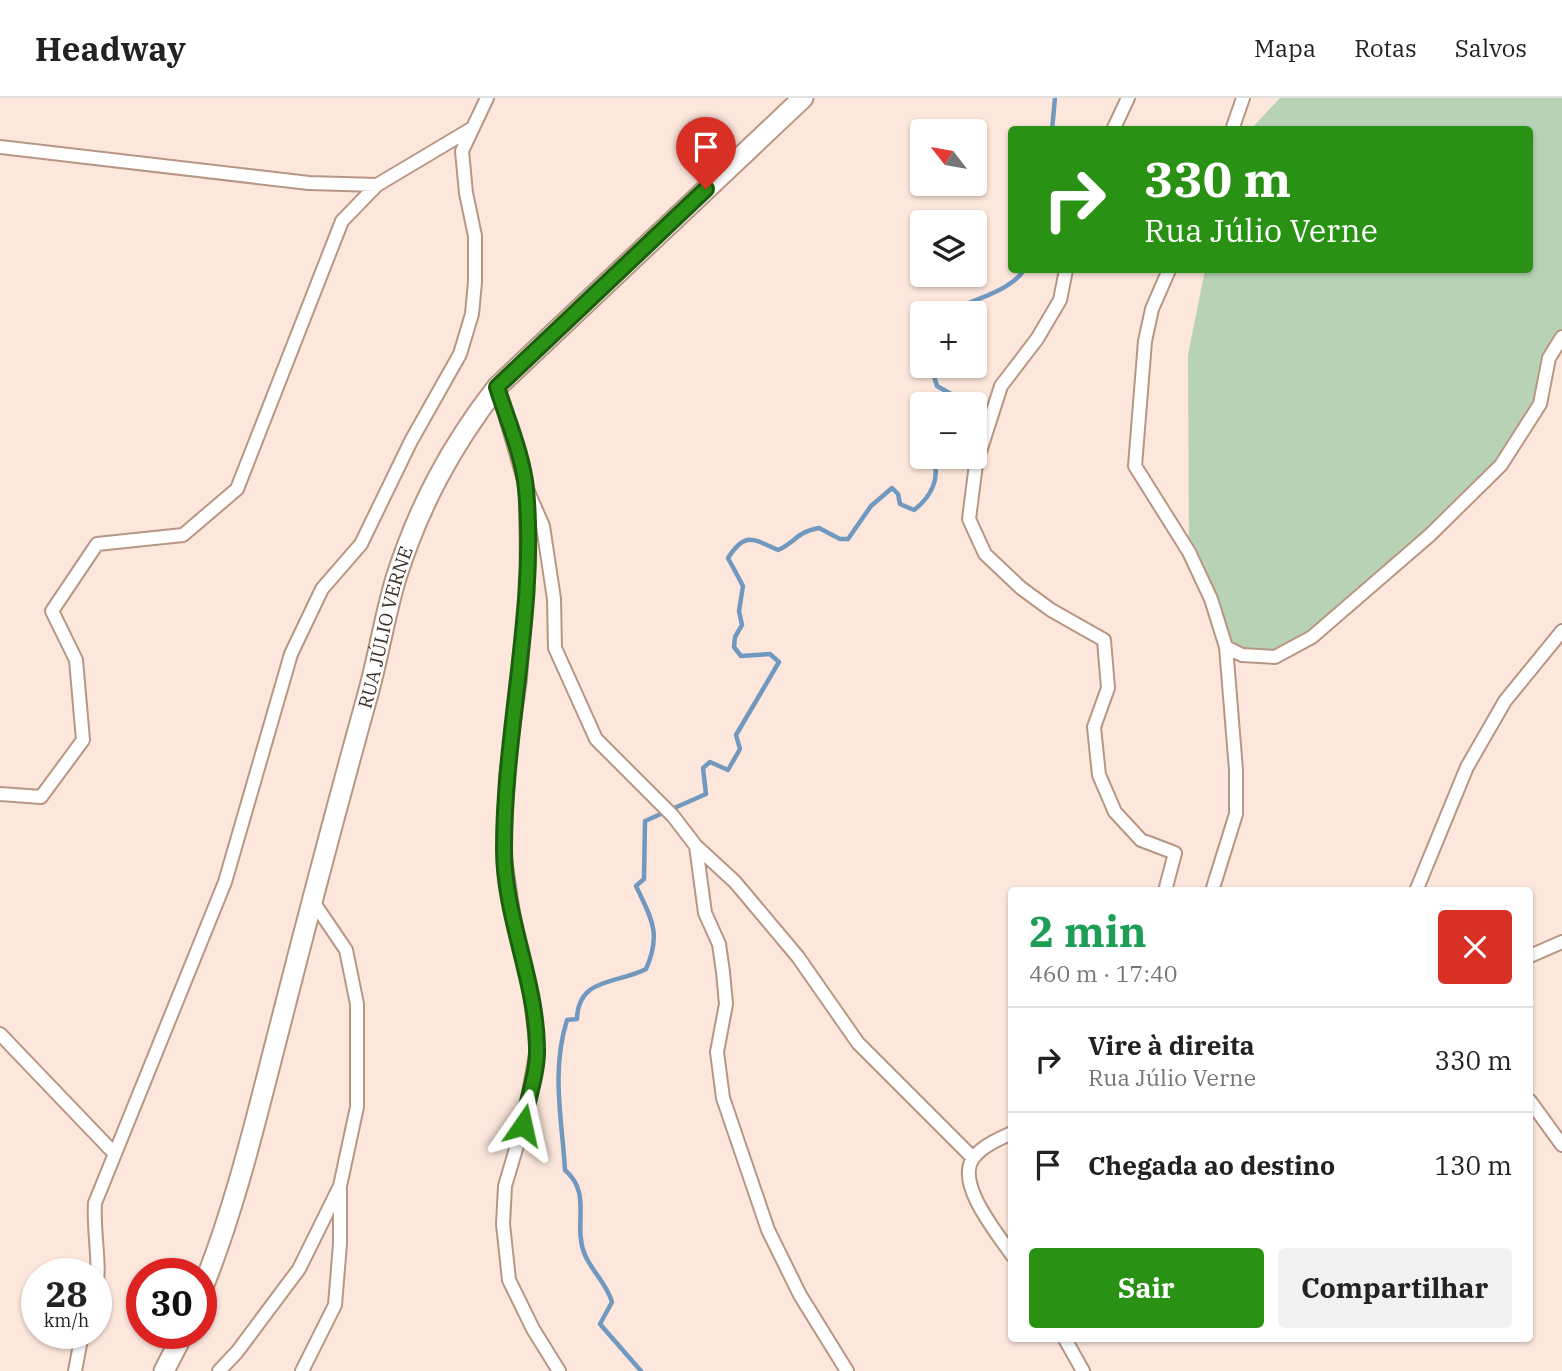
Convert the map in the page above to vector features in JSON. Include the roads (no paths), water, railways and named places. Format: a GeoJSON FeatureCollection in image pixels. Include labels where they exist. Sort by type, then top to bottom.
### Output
{"type":"FeatureCollection","features":[{"type":"Feature","properties":{"kind":"main road","name":"RUA JÚLIO VERNE"},"geometry":{"type":"LineString","coordinates":[[213,1258],[238,1188],[396,580],[418,515],[440,468],[468,424],[497,387],[803,98]]}},
{"type":"Feature","properties":{"kind":"main road"},"geometry":{"type":"LineString","coordinates":[[164,1371],[175,1349]]}},
{"type":"Feature","properties":{"kind":"street"},"geometry":{"type":"LineString","coordinates":[[97,1258],[93,1224],[95,1203],[113,1152],[220,895],[291,653],[322,589],[362,544],[411,441],[460,354],[472,314],[475,282],[473,213],[462,168],[462,150],[486,98]]}},
{"type":"Feature","properties":{"kind":"street"},"geometry":{"type":"LineString","coordinates":[[1116,126],[1128,98]]}},
{"type":"Feature","properties":{"kind":"street"},"geometry":{"type":"LineString","coordinates":[[1233,126],[1243,98]]}},
{"type":"Feature","properties":{"kind":"street"},"geometry":{"type":"LineString","coordinates":[[0,794],[41,797],[83,740],[76,660],[52,611],[97,544],[183,535],[237,489],[342,221],[377,185],[472,129]]}},
{"type":"Feature","properties":{"kind":"street"},"geometry":{"type":"LineString","coordinates":[[0,147],[309,183],[377,185]]}},
{"type":"Feature","properties":{"kind":"street"},"geometry":{"type":"LineString","coordinates":[[1065,273],[1060,300],[1037,339],[1001,386],[976,464],[968,519],[985,554],[1021,588],[1051,610],[1104,640],[1108,688],[1094,727],[1099,775],[1115,812],[1141,840],[1175,853],[1166,887]]}},
{"type":"Feature","properties":{"kind":"street"},"geometry":{"type":"LineString","coordinates":[[1168,273],[1152,309],[1144,341],[1135,466],[1189,552],[1211,599],[1226,647],[1236,769],[1236,814],[1213,887]]}},
{"type":"Feature","properties":{"kind":"street"},"geometry":{"type":"LineString","coordinates":[[1226,647],[1242,655],[1275,656],[1312,637],[1430,535],[1500,465],[1540,404],[1549,358],[1562,337]]}},
{"type":"Feature","properties":{"kind":"street"},"geometry":{"type":"LineString","coordinates":[[497,387],[526,487],[543,526],[554,599],[555,648],[568,683],[596,739],[660,802],[696,846],[735,882],[798,957],[858,1043],[973,1158]]}},
{"type":"Feature","properties":{"kind":"street"},"geometry":{"type":"LineString","coordinates":[[526,487],[527,576],[520,679],[506,777],[504,852],[515,927],[530,991],[537,1049],[523,1125],[505,1186],[503,1224],[509,1280],[533,1329],[559,1371]]}},
{"type":"Feature","properties":{"kind":"street"},"geometry":{"type":"LineString","coordinates":[[1418,887],[1467,767],[1505,701],[1562,631]]}},
{"type":"Feature","properties":{"kind":"street"},"geometry":{"type":"LineString","coordinates":[[696,846],[705,913],[719,944],[723,972],[726,1004],[717,1052],[723,1098],[768,1230],[800,1295],[847,1371]]}},
{"type":"Feature","properties":{"kind":"street"},"geometry":{"type":"LineString","coordinates":[[302,1371],[335,1305],[340,1244],[340,1186],[357,1107],[357,1004],[346,950],[312,900]]}},
{"type":"Feature","properties":{"kind":"street"},"geometry":{"type":"LineString","coordinates":[[1533,954],[1562,942]]}},
{"type":"Feature","properties":{"kind":"street"},"geometry":{"type":"LineString","coordinates":[[0,1034],[113,1152]]}},
{"type":"Feature","properties":{"kind":"street"},"geometry":{"type":"LineString","coordinates":[[1533,1105],[1562,1145]]}},
{"type":"Feature","properties":{"kind":"street"},"geometry":{"type":"LineString","coordinates":[[1008,1135],[988,1145],[973,1158],[968,1176],[976,1201],[1008,1249]]}},
{"type":"Feature","properties":{"kind":"street"},"geometry":{"type":"LineString","coordinates":[[219,1371],[237,1352],[299,1269],[340,1186]]}},
{"type":"Feature","properties":{"kind":"street"},"geometry":{"type":"LineString","coordinates":[[1067,1342],[1083,1371]]}},
{"type":"Feature","properties":{"kind":"street"},"geometry":{"type":"LineString","coordinates":[[75,1371],[79,1349]]}},
{"type":"Feature","properties":{"kind":"waterway"},"geometry":{"type":"LineString","coordinates":[[1052,126],[1055,98]]}},
{"type":"Feature","properties":{"kind":"waterway"},"geometry":{"type":"LineString","coordinates":[[974,301],[1002,289],[1021,273]]}},
{"type":"Feature","properties":{"kind":"waterway"},"geometry":{"type":"LineString","coordinates":[[935,378],[937,386],[948,392]]}},
{"type":"Feature","properties":{"kind":"waterway"},"geometry":{"type":"LineString","coordinates":[[641,1371],[600,1324],[612,1302],[585,1255],[580,1232],[578,1189],[565,1170],[559,1076],[562,1039],[567,1020],[577,1019],[579,1005],[592,989],[646,969],[653,945],[653,926],[636,886],[644,879],[645,821],[706,794],[703,768],[710,762],[728,770],[740,749],[736,735],[779,662],[770,654],[741,656],[734,647],[735,637],[742,625],[739,611],[743,586],[728,558],[734,549],[750,540],[778,550],[805,532],[819,528],[840,539],[848,539],[871,506],[892,488],[898,494],[900,504],[914,510],[930,493],[936,469]]}}]}
